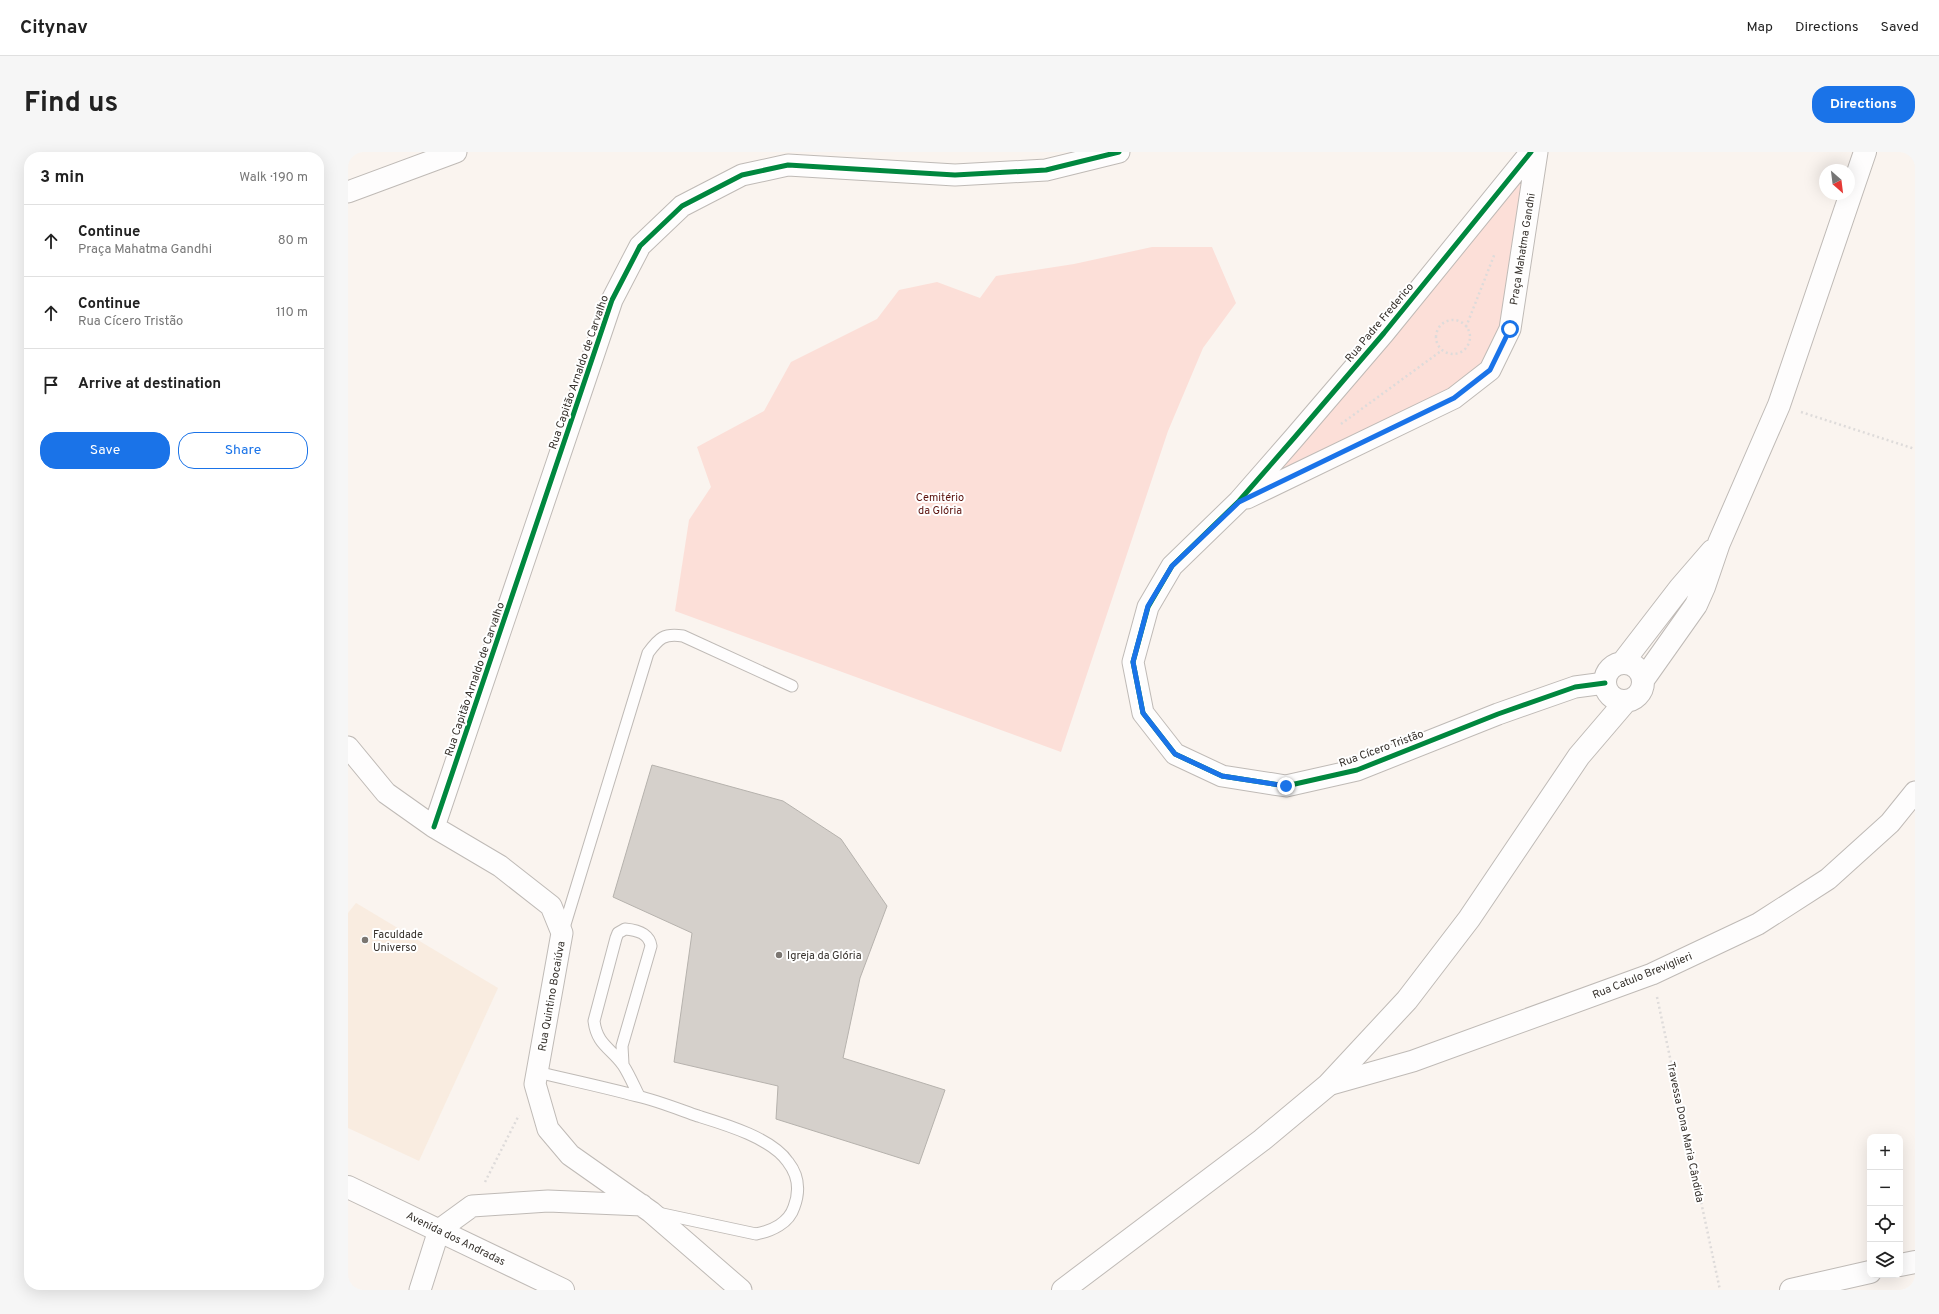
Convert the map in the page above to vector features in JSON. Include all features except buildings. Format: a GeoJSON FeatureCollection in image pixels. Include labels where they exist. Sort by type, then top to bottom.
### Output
{"type":"FeatureCollection","features":[{"type":"Feature","properties":{"kind":"main road"},"geometry":{"type":"LineString","coordinates":[[1643,680],[1696,605],[1704,587],[1719,543],[1779,405],[1865,152]]}},
{"type":"Feature","properties":{"kind":"main road"},"geometry":{"type":"LineString","coordinates":[[1623,662],[1680,588],[1719,543]]}},
{"type":"Feature","properties":{"kind":"main road"},"geometry":{"type":"LineString","coordinates":[[1063,1290],[1262,1140],[1328,1085],[1412,994],[1469,919],[1578,756],[1626,701],[1639,694],[1642,688],[1643,680],[1637,667],[1631,663],[1623,662],[1616,664],[1610,669],[1606,676],[1606,686],[1578,756]]}},
{"type":"Feature","properties":{"kind":"main road"},"geometry":{"type":"LineString","coordinates":[[1606,686],[1611,696],[1618,700],[1626,701]]}},
{"type":"Feature","properties":{"kind":"main road","name":"Avenida dos Andradas"},"geometry":{"type":"LineString","coordinates":[[348,1187],[564,1290]]}},
{"type":"Feature","properties":{"kind":"main road"},"geometry":{"type":"LineString","coordinates":[[1903,1264],[1915,1262]]}},
{"type":"Feature","properties":{"kind":"main road"},"geometry":{"type":"LineString","coordinates":[[1791,1290],[1867,1273]]}},
{"type":"Feature","properties":{"kind":"street"},"geometry":{"type":"LineString","coordinates":[[348,192],[456,152]]}},
{"type":"Feature","properties":{"kind":"street","name":"Rua Capitão Arnaldo de Carvalho"},"geometry":{"type":"LineString","coordinates":[[434,827],[612,300],[640,246],[682,206],[742,175],[788,165],[955,175],[1046,170],[1119,152]]}},
{"type":"Feature","properties":{"kind":"street","name":"Rua Padre Frederico"},"geometry":{"type":"LineString","coordinates":[[1239,502],[1384,333],[1531,152]]}},
{"type":"Feature","properties":{"kind":"street","name":"Praça Mahatma Gandhi"},"geometry":{"type":"LineString","coordinates":[[1239,502],[1454,398],[1490,370],[1510,329],[1537,152]]}},
{"type":"Feature","properties":{"kind":"street","name":"Rua Cícero Tristão"},"geometry":{"type":"LineString","coordinates":[[1239,502],[1172,566],[1148,606],[1133,662],[1143,713],[1175,754],[1222,776],[1286,786],[1357,770],[1498,714],[1575,687],[1606,686]]}},
{"type":"Feature","properties":{"kind":"street","name":"Rua Quintino Bocaiúva"},"geometry":{"type":"LineString","coordinates":[[348,747],[386,793],[434,827],[500,866],[551,906],[562,933],[536,1078],[548,1129],[570,1155],[647,1208],[741,1290]]}},
{"type":"Feature","properties":{"kind":"street","name":"Rua Catulo Breviglieri"},"geometry":{"type":"LineString","coordinates":[[1328,1085],[1413,1061],[1652,974],[1758,924],[1828,879],[1890,822],[1915,792]]}},
{"type":"Feature","properties":{"kind":"street"},"geometry":{"type":"LineString","coordinates":[[420,1290],[439,1230],[472,1206],[548,1201],[647,1208]]}},
{"type":"Feature","properties":{"kind":"lane"},"geometry":{"type":"LineString","coordinates":[[562,933],[648,653],[657,640],[670,634],[683,636],[792,686]]}},
{"type":"Feature","properties":{"kind":"lane"},"geometry":{"type":"LineString","coordinates":[[623,1064],[622,1046],[651,946],[647,936],[643,933],[625,929],[618,933],[616,938],[594,1021],[596,1032],[603,1044],[623,1064],[639,1096]]}},
{"type":"Feature","properties":{"kind":"lane"},"geometry":{"type":"LineString","coordinates":[[536,1078],[639,1096],[745,1131],[775,1150],[788,1161],[796,1177],[799,1193],[794,1210],[783,1223],[770,1231],[756,1234],[647,1208]]}},
{"type":"Feature","properties":{"kind":"path"},"geometry":{"type":"LineString","coordinates":[[1457,320],[1462,322],[1469,332],[1470,337],[1466,348],[1457,354],[1446,354],[1437,346],[1435,335],[1437,330],[1445,322],[1457,320]]}},
{"type":"Feature","properties":{"kind":"path"},"geometry":{"type":"LineString","coordinates":[[1779,405],[1915,449]]}},
{"type":"Feature","properties":{"kind":"path"},"geometry":{"type":"LineString","coordinates":[[472,1206],[536,1078]]}},
{"type":"Feature","properties":{"kind":"shaded area"},"geometry":{"type":"Polygon","coordinates":[[[356,903],[498,988],[419,1161],[348,1128],[348,913],[356,903]]]}},
{"type":"Feature","properties":{"kind":"green space"},"geometry":{"type":"Polygon","coordinates":[[[1525,177],[1502,326],[1481,363],[1450,389],[1274,473],[1525,177]]]}},
{"type":"Feature","properties":{"kind":"green space","name":"Cemitério da Glória"},"geometry":{"type":"Polygon","coordinates":[[[1152,247],[1212,247],[1236,303],[1203,348],[1168,431],[1061,752],[675,611],[689,520],[711,487],[697,447],[764,411],[791,362],[877,319],[899,290],[937,282],[980,298],[996,276],[1074,264],[1152,247]]]}},
{"type":"Feature","properties":{"kind":"cycle path"},"geometry":{"type":"LineString","coordinates":[[434,827],[612,300],[640,246],[682,206],[742,175],[788,165],[955,175],[1046,170],[1119,152]]}},
{"type":"Feature","properties":{"kind":"cycle path"},"geometry":{"type":"LineString","coordinates":[[1531,152],[1384,333],[1294,438],[1239,501],[1172,566],[1148,607],[1133,662],[1143,713],[1175,754],[1222,776],[1286,786],[1357,770],[1498,714],[1575,687],[1605,683]]}},
{"type":"Feature","properties":{"kind":"place","name":"Faculdade Universo"},"geometry":{"type":"Point","coordinates":[365,940]}},
{"type":"Feature","properties":{"kind":"place","name":"Igreja da Glória"},"geometry":{"type":"Point","coordinates":[779,955]}},
{"type":"Feature","properties":{"kind":"route"},"geometry":{"type":"LineString","coordinates":[[1286,786],[1222,776],[1175,754],[1143,713],[1133,662],[1148,606],[1172,566],[1239,502],[1454,398],[1490,370],[1510,329]]}}]}
